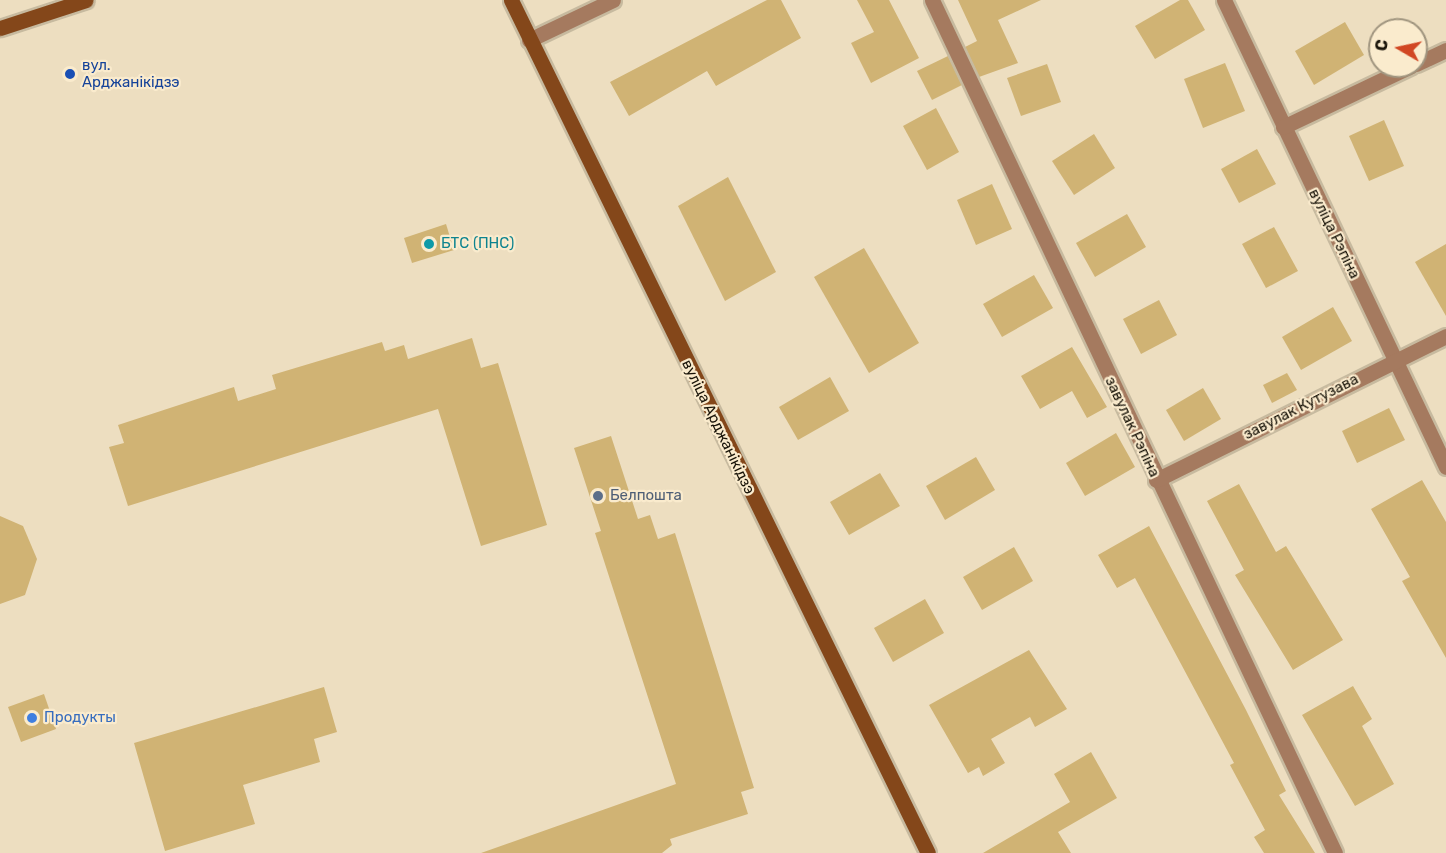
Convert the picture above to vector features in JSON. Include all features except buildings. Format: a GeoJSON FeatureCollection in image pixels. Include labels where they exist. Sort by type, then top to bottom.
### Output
{"type":"FeatureCollection","features":[{"type":"Feature","properties":{"kind":"main road"},"geometry":{"type":"LineString","coordinates":[[0,28],[86,0]]}},
{"type":"Feature","properties":{"kind":"main road","name":"вуліца Арджанікідзэ"},"geometry":{"type":"LineString","coordinates":[[511,0],[928,853]]}},
{"type":"Feature","properties":{"kind":"street"},"geometry":{"type":"LineString","coordinates":[[529,40],[613,0]]}},
{"type":"Feature","properties":{"kind":"street","name":"завулак Рэпіна"},"geometry":{"type":"LineString","coordinates":[[932,0],[1156,480],[1335,853]]}},
{"type":"Feature","properties":{"kind":"street","name":"вуліца Рэпіна"},"geometry":{"type":"LineString","coordinates":[[1224,0],[1282,127],[1446,466]]}},
{"type":"Feature","properties":{"kind":"street"},"geometry":{"type":"LineString","coordinates":[[1428,58],[1446,50]]}},
{"type":"Feature","properties":{"kind":"street"},"geometry":{"type":"LineString","coordinates":[[1282,127],[1386,78]]}},
{"type":"Feature","properties":{"kind":"street","name":"завулак Кутузава"},"geometry":{"type":"LineString","coordinates":[[1156,480],[1446,336]]}},
{"type":"Feature","properties":{"kind":"place","name":"вул. Арджанікідзэ"},"geometry":{"type":"Point","coordinates":[70,74]}},
{"type":"Feature","properties":{"kind":"place","name":"БТС (ПНС)"},"geometry":{"type":"Point","coordinates":[429,244]}},
{"type":"Feature","properties":{"kind":"place","name":"Белпошта"},"geometry":{"type":"Point","coordinates":[598,496]}},
{"type":"Feature","properties":{"kind":"place","name":"Продукты"},"geometry":{"type":"Point","coordinates":[32,718]}}]}
